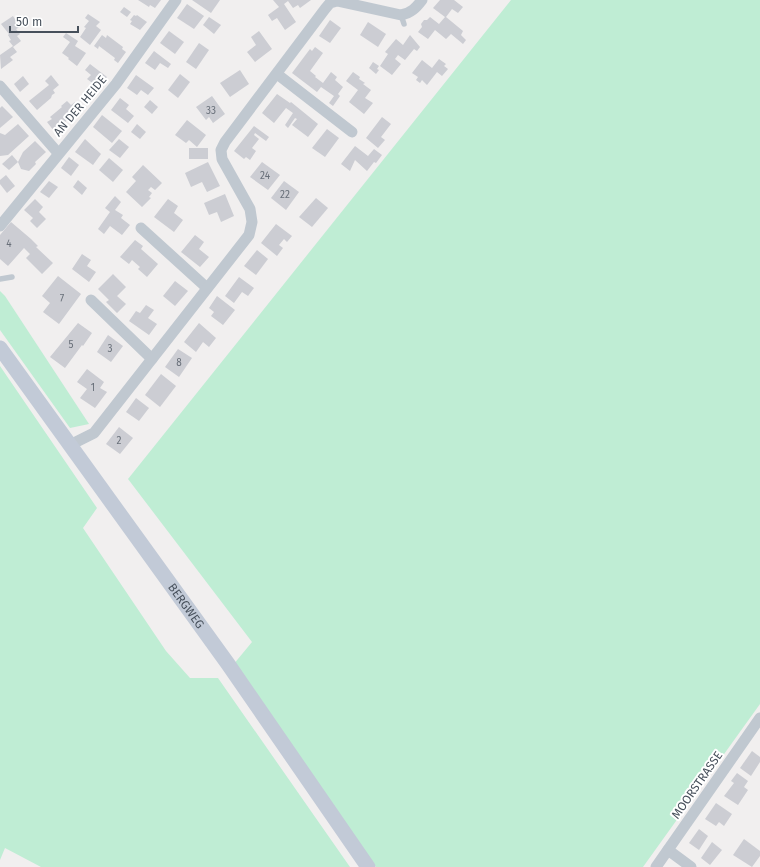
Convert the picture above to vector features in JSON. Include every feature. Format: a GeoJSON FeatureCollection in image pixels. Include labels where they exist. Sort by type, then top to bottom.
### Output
{"type":"FeatureCollection","features":[{"type":"Feature","properties":{"kind":"main road","name":"BERGWEG"},"geometry":{"type":"LineString","coordinates":[[0,348],[228,664],[368,867]]}},
{"type":"Feature","properties":{"kind":"street","name":"AN DER HEIDE"},"geometry":{"type":"LineString","coordinates":[[0,226],[116,84],[176,0]]}},
{"type":"Feature","properties":{"kind":"street"},"geometry":{"type":"LineString","coordinates":[[70,445],[94,432],[248,235],[252,222],[250,209],[222,159],[221,150],[225,142],[330,3],[337,1],[403,20],[422,0]]}},
{"type":"Feature","properties":{"kind":"street"},"geometry":{"type":"LineString","coordinates":[[277,74],[352,132]]}},
{"type":"Feature","properties":{"kind":"street"},"geometry":{"type":"LineString","coordinates":[[0,86],[58,154]]}},
{"type":"Feature","properties":{"kind":"street"},"geometry":{"type":"LineString","coordinates":[[141,228],[207,288]]}},
{"type":"Feature","properties":{"kind":"street"},"geometry":{"type":"LineString","coordinates":[[91,300],[152,359]]}},
{"type":"Feature","properties":{"kind":"street","name":"MOORSTRASSE"},"geometry":{"type":"LineString","coordinates":[[656,867],[760,718]]}},
{"type":"Feature","properties":{"kind":"street"},"geometry":{"type":"LineString","coordinates":[[668,850],[691,867]]}},
{"type":"Feature","properties":{"kind":"lane"},"geometry":{"type":"LineString","coordinates":[[0,280],[12,277]]}},
{"type":"Feature","properties":{"kind":"green space"},"geometry":{"type":"Polygon","coordinates":[[[511,0],[760,0],[760,704],[643,867],[376,867],[233,665],[252,642],[128,479],[511,0]]]}},
{"type":"Feature","properties":{"kind":"green space"},"geometry":{"type":"Polygon","coordinates":[[[0,291],[5,296],[89,424],[70,428],[0,330],[0,291]]]}},
{"type":"Feature","properties":{"kind":"green space"},"geometry":{"type":"Polygon","coordinates":[[[0,366],[97,508],[83,528],[166,651],[190,678],[218,678],[350,867],[41,867],[5,848],[0,860],[0,366]]]}},
{"type":"Feature","properties":{"kind":"building"},"geometry":{"type":"Polygon","coordinates":[[[138,0],[161,0],[155,8],[150,5],[149,7],[138,0]]]}},
{"type":"Feature","properties":{"kind":"building"},"geometry":{"type":"Polygon","coordinates":[[[192,0],[220,0],[211,13],[192,0]]]}},
{"type":"Feature","properties":{"kind":"building"},"geometry":{"type":"Polygon","coordinates":[[[273,0],[311,0],[300,8],[298,5],[293,8],[288,1],[284,4],[296,22],[285,30],[277,18],[272,21],[268,15],[279,7],[273,0]]]}},
{"type":"Feature","properties":{"kind":"building"},"geometry":{"type":"Polygon","coordinates":[[[440,0],[454,0],[463,7],[458,13],[452,9],[446,17],[463,31],[461,35],[466,40],[463,44],[451,34],[446,39],[435,30],[428,39],[418,32],[422,27],[421,24],[424,20],[427,20],[430,17],[439,24],[445,17],[433,8],[440,0]]]}},
{"type":"Feature","properties":{"kind":"building"},"geometry":{"type":"Polygon","coordinates":[[[187,4],[204,16],[194,29],[177,18],[187,4]]]}},
{"type":"Feature","properties":{"kind":"building"},"geometry":{"type":"Polygon","coordinates":[[[124,7],[131,12],[127,17],[120,12],[124,7]]]}},
{"type":"Feature","properties":{"kind":"building"},"geometry":{"type":"Polygon","coordinates":[[[88,14],[100,22],[96,26],[101,30],[90,45],[80,37],[86,28],[84,27],[89,21],[85,18],[88,14]]]}},
{"type":"Feature","properties":{"kind":"building"},"geometry":{"type":"Polygon","coordinates":[[[134,15],[137,15],[147,22],[140,30],[130,24],[132,21],[130,20],[134,15]]]}},
{"type":"Feature","properties":{"kind":"building"},"geometry":{"type":"Polygon","coordinates":[[[13,16],[20,27],[16,29],[20,34],[17,36],[21,41],[13,47],[17,52],[10,57],[13,60],[1,69],[0,55],[13,46],[9,41],[11,40],[8,35],[9,34],[1,24],[13,16]]]}},
{"type":"Feature","properties":{"kind":"building"},"geometry":{"type":"Polygon","coordinates":[[[209,17],[221,25],[214,34],[203,25],[209,17]]]}},
{"type":"Feature","properties":{"kind":"building"},"geometry":{"type":"Polygon","coordinates":[[[330,20],[341,28],[330,43],[319,36],[330,20]]]}},
{"type":"Feature","properties":{"kind":"building"},"geometry":{"type":"Polygon","coordinates":[[[368,22],[386,34],[378,47],[360,35],[368,22]]]}},
{"type":"Feature","properties":{"kind":"building"},"geometry":{"type":"Polygon","coordinates":[[[169,31],[184,42],[175,54],[160,43],[169,31]]]}},
{"type":"Feature","properties":{"kind":"building"},"geometry":{"type":"Polygon","coordinates":[[[259,31],[272,49],[255,62],[247,52],[256,45],[251,37],[259,31]]]}},
{"type":"Feature","properties":{"kind":"building"},"geometry":{"type":"Polygon","coordinates":[[[66,33],[78,41],[75,46],[86,53],[77,66],[62,53],[70,42],[63,37],[66,33]]]}},
{"type":"Feature","properties":{"kind":"building"},"geometry":{"type":"Polygon","coordinates":[[[102,35],[106,38],[107,35],[123,47],[122,49],[126,52],[118,63],[114,60],[115,58],[99,46],[98,49],[94,46],[102,35]]]}},
{"type":"Feature","properties":{"kind":"building"},"geometry":{"type":"Polygon","coordinates":[[[410,35],[420,47],[417,51],[414,49],[405,60],[398,55],[395,59],[401,64],[392,75],[380,66],[388,54],[385,52],[396,39],[403,45],[410,35]]]}},
{"type":"Feature","properties":{"kind":"building"},"geometry":{"type":"Polygon","coordinates":[[[199,43],[209,50],[196,69],[186,62],[199,43]]]}},
{"type":"Feature","properties":{"kind":"building"},"geometry":{"type":"Polygon","coordinates":[[[315,47],[323,53],[310,71],[323,83],[331,72],[337,77],[335,80],[343,87],[338,94],[340,96],[333,106],[329,103],[334,96],[321,87],[317,92],[292,73],[310,49],[312,51],[315,47]]]}},
{"type":"Feature","properties":{"kind":"building"},"geometry":{"type":"Polygon","coordinates":[[[154,51],[171,64],[168,68],[160,63],[155,70],[145,63],[154,51]]]}},
{"type":"Feature","properties":{"kind":"building"},"geometry":{"type":"Polygon","coordinates":[[[439,59],[446,64],[444,66],[448,69],[442,76],[437,72],[427,85],[422,80],[420,83],[416,80],[418,77],[412,73],[422,60],[432,68],[439,59]]]}},
{"type":"Feature","properties":{"kind":"building"},"geometry":{"type":"Polygon","coordinates":[[[373,62],[379,66],[377,69],[379,70],[376,74],[369,68],[373,62]]]}},
{"type":"Feature","properties":{"kind":"building"},"geometry":{"type":"Polygon","coordinates":[[[90,64],[107,77],[99,88],[87,79],[91,75],[85,70],[90,64]]]}},
{"type":"Feature","properties":{"kind":"building"},"geometry":{"type":"Polygon","coordinates":[[[240,70],[249,84],[230,97],[220,83],[240,70]]]}},
{"type":"Feature","properties":{"kind":"building"},"geometry":{"type":"Polygon","coordinates":[[[353,72],[365,83],[363,84],[371,90],[365,98],[373,103],[364,114],[349,102],[358,90],[346,81],[353,72]]]}},
{"type":"Feature","properties":{"kind":"building"},"geometry":{"type":"Polygon","coordinates":[[[180,74],[190,82],[178,98],[168,90],[180,74]]]}},
{"type":"Feature","properties":{"kind":"building"},"geometry":{"type":"Polygon","coordinates":[[[51,75],[59,85],[53,90],[55,93],[51,98],[37,110],[29,101],[49,85],[45,81],[51,75]]]}},
{"type":"Feature","properties":{"kind":"building"},"geometry":{"type":"Polygon","coordinates":[[[136,75],[154,88],[148,95],[141,90],[137,95],[127,88],[136,75]]]}},
{"type":"Feature","properties":{"kind":"building"},"geometry":{"type":"Polygon","coordinates":[[[23,76],[29,84],[20,92],[14,84],[23,76]]]}},
{"type":"Feature","properties":{"kind":"building"},"geometry":{"type":"Polygon","coordinates":[[[277,94],[290,103],[291,102],[318,124],[308,137],[292,125],[297,119],[295,118],[288,128],[285,125],[293,113],[286,108],[274,123],[262,113],[277,94]]]}},
{"type":"Feature","properties":{"kind":"building"},"geometry":{"type":"Polygon","coordinates":[[[212,96],[225,114],[213,123],[209,117],[206,120],[196,107],[212,96]]]}},
{"type":"Feature","properties":{"kind":"building"},"geometry":{"type":"Polygon","coordinates":[[[120,98],[129,105],[126,109],[134,116],[128,123],[111,110],[120,98]]]}},
{"type":"Feature","properties":{"kind":"building"},"geometry":{"type":"Polygon","coordinates":[[[150,100],[158,107],[152,114],[144,107],[150,100]]]}},
{"type":"Feature","properties":{"kind":"building"},"geometry":{"type":"Polygon","coordinates":[[[67,101],[71,105],[75,102],[81,109],[54,131],[47,122],[52,119],[50,117],[67,101]]]}},
{"type":"Feature","properties":{"kind":"building"},"geometry":{"type":"Polygon","coordinates":[[[2,106],[13,117],[0,128],[0,108],[2,106]]]}},
{"type":"Feature","properties":{"kind":"building"},"geometry":{"type":"Polygon","coordinates":[[[102,115],[122,131],[112,143],[93,127],[102,115]]]}},
{"type":"Feature","properties":{"kind":"building"},"geometry":{"type":"Polygon","coordinates":[[[382,117],[391,124],[381,137],[385,140],[378,148],[366,138],[382,117]]]}},
{"type":"Feature","properties":{"kind":"building"},"geometry":{"type":"Polygon","coordinates":[[[187,120],[206,135],[197,147],[189,140],[186,143],[175,135],[187,120]]]}},
{"type":"Feature","properties":{"kind":"building"},"geometry":{"type":"Polygon","coordinates":[[[18,124],[29,136],[8,155],[0,156],[0,133],[5,135],[18,124]]]}},
{"type":"Feature","properties":{"kind":"building"},"geometry":{"type":"Polygon","coordinates":[[[137,124],[146,132],[140,139],[131,132],[137,124]]]}},
{"type":"Feature","properties":{"kind":"building"},"geometry":{"type":"Polygon","coordinates":[[[254,126],[269,137],[266,141],[255,133],[254,135],[259,139],[252,148],[256,151],[250,160],[246,157],[244,159],[234,151],[254,126]]]}},
{"type":"Feature","properties":{"kind":"building"},"geometry":{"type":"Polygon","coordinates":[[[327,129],[339,138],[325,157],[312,148],[327,129]]]}},
{"type":"Feature","properties":{"kind":"building"},"geometry":{"type":"Polygon","coordinates":[[[85,139],[101,154],[93,165],[75,152],[85,139]]]}},
{"type":"Feature","properties":{"kind":"building"},"geometry":{"type":"Polygon","coordinates":[[[119,139],[129,147],[120,158],[109,150],[119,139]]]}},
{"type":"Feature","properties":{"kind":"building"},"geometry":{"type":"Polygon","coordinates":[[[35,141],[46,152],[35,162],[36,164],[29,171],[21,169],[18,162],[23,152],[35,141]]]}},
{"type":"Feature","properties":{"kind":"building"},"geometry":{"type":"Polygon","coordinates":[[[355,146],[368,156],[374,149],[382,155],[367,171],[355,160],[350,171],[341,164],[355,146]]]}},
{"type":"Feature","properties":{"kind":"building"},"geometry":{"type":"Polygon","coordinates":[[[189,148],[208,148],[208,159],[189,159],[189,148]]]}},
{"type":"Feature","properties":{"kind":"building"},"geometry":{"type":"Polygon","coordinates":[[[12,155],[18,162],[9,170],[2,164],[12,155]]]}},
{"type":"Feature","properties":{"kind":"building"},"geometry":{"type":"Polygon","coordinates":[[[69,157],[79,165],[71,176],[61,168],[69,157]]]}},
{"type":"Feature","properties":{"kind":"building"},"geometry":{"type":"Polygon","coordinates":[[[109,158],[123,170],[113,182],[99,170],[109,158]]]}},
{"type":"Feature","properties":{"kind":"building"},"geometry":{"type":"Polygon","coordinates":[[[208,162],[220,186],[207,192],[202,182],[191,187],[185,173],[208,162]]]}},
{"type":"Feature","properties":{"kind":"building"},"geometry":{"type":"Polygon","coordinates":[[[262,162],[280,175],[268,190],[250,177],[262,162]]]}},
{"type":"Feature","properties":{"kind":"building"},"geometry":{"type":"Polygon","coordinates":[[[143,165],[162,183],[155,190],[151,187],[148,190],[152,193],[149,197],[151,198],[142,207],[126,192],[136,181],[132,177],[143,165]]]}},
{"type":"Feature","properties":{"kind":"building"},"geometry":{"type":"Polygon","coordinates":[[[6,175],[15,186],[7,193],[0,184],[0,180],[6,175]]]}},
{"type":"Feature","properties":{"kind":"building"},"geometry":{"type":"Polygon","coordinates":[[[78,180],[87,188],[82,195],[73,187],[78,180]]]}},
{"type":"Feature","properties":{"kind":"building"},"geometry":{"type":"Polygon","coordinates":[[[49,181],[58,187],[49,198],[40,192],[49,181]]]}},
{"type":"Feature","properties":{"kind":"building"},"geometry":{"type":"Polygon","coordinates":[[[284,181],[299,192],[286,210],[271,198],[284,181]]]}},
{"type":"Feature","properties":{"kind":"building"},"geometry":{"type":"Polygon","coordinates":[[[225,194],[234,216],[221,222],[217,212],[209,215],[204,203],[225,194]]]}},
{"type":"Feature","properties":{"kind":"building"},"geometry":{"type":"Polygon","coordinates":[[[115,196],[121,202],[115,210],[123,215],[121,218],[130,225],[122,235],[110,226],[104,234],[98,229],[110,212],[105,208],[115,196]]]}},
{"type":"Feature","properties":{"kind":"building"},"geometry":{"type":"Polygon","coordinates":[[[316,198],[328,208],[312,227],[299,217],[316,198]]]}},
{"type":"Feature","properties":{"kind":"building"},"geometry":{"type":"Polygon","coordinates":[[[35,199],[43,207],[39,212],[46,219],[37,228],[30,221],[33,218],[24,210],[35,199]]]}},
{"type":"Feature","properties":{"kind":"building"},"geometry":{"type":"Polygon","coordinates":[[[168,199],[178,206],[174,213],[183,220],[174,232],[154,217],[168,199]]]}},
{"type":"Feature","properties":{"kind":"building"},"geometry":{"type":"Polygon","coordinates":[[[11,222],[31,239],[38,246],[36,247],[53,263],[42,274],[26,258],[30,254],[24,248],[8,266],[0,259],[0,235],[11,222]]]}},
{"type":"Feature","properties":{"kind":"building"},"geometry":{"type":"Polygon","coordinates":[[[276,224],[292,236],[287,242],[284,239],[279,245],[283,248],[277,256],[261,243],[276,224]]]}},
{"type":"Feature","properties":{"kind":"building"},"geometry":{"type":"Polygon","coordinates":[[[195,235],[204,242],[199,249],[209,257],[200,267],[181,252],[195,235]]]}},
{"type":"Feature","properties":{"kind":"building"},"geometry":{"type":"Polygon","coordinates":[[[135,240],[143,246],[141,249],[158,264],[147,277],[138,269],[140,267],[132,260],[129,264],[120,257],[135,240]]]}},
{"type":"Feature","properties":{"kind":"building"},"geometry":{"type":"Polygon","coordinates":[[[257,250],[268,259],[256,275],[244,266],[257,250]]]}},
{"type":"Feature","properties":{"kind":"building"},"geometry":{"type":"Polygon","coordinates":[[[82,254],[91,260],[87,266],[96,272],[89,282],[72,269],[82,254]]]}},
{"type":"Feature","properties":{"kind":"building"},"geometry":{"type":"Polygon","coordinates":[[[113,274],[126,287],[117,296],[126,304],[117,313],[106,302],[109,300],[98,289],[113,274]]]}},
{"type":"Feature","properties":{"kind":"building"},"geometry":{"type":"Polygon","coordinates":[[[58,276],[81,294],[59,324],[43,312],[50,303],[42,296],[58,276]]]}},
{"type":"Feature","properties":{"kind":"building"},"geometry":{"type":"Polygon","coordinates":[[[239,277],[254,288],[248,296],[242,292],[234,303],[225,296],[239,277]]]}},
{"type":"Feature","properties":{"kind":"building"},"geometry":{"type":"Polygon","coordinates":[[[175,281],[188,291],[175,306],[163,296],[175,281]]]}},
{"type":"Feature","properties":{"kind":"building"},"geometry":{"type":"Polygon","coordinates":[[[217,296],[235,310],[223,325],[211,316],[214,312],[209,308],[217,296]]]}},
{"type":"Feature","properties":{"kind":"building"},"geometry":{"type":"Polygon","coordinates":[[[146,305],[154,310],[148,318],[157,324],[149,335],[129,321],[136,311],[140,313],[146,305]]]}},
{"type":"Feature","properties":{"kind":"building"},"geometry":{"type":"Polygon","coordinates":[[[78,323],[92,333],[65,368],[50,357],[78,323]]]}},
{"type":"Feature","properties":{"kind":"building"},"geometry":{"type":"Polygon","coordinates":[[[199,323],[216,338],[209,347],[203,342],[196,352],[184,342],[199,323]]]}},
{"type":"Feature","properties":{"kind":"building"},"geometry":{"type":"Polygon","coordinates":[[[108,335],[123,346],[111,362],[97,352],[108,335]]]}},
{"type":"Feature","properties":{"kind":"building"},"geometry":{"type":"Polygon","coordinates":[[[178,349],[192,358],[179,377],[165,367],[178,349]]]}},
{"type":"Feature","properties":{"kind":"building"},"geometry":{"type":"Polygon","coordinates":[[[87,369],[104,382],[100,388],[107,392],[95,408],[80,398],[87,389],[77,382],[87,369]]]}},
{"type":"Feature","properties":{"kind":"building"},"geometry":{"type":"Polygon","coordinates":[[[161,374],[176,386],[160,407],[145,395],[161,374]]]}},
{"type":"Feature","properties":{"kind":"building"},"geometry":{"type":"Polygon","coordinates":[[[136,398],[149,408],[139,421],[126,412],[136,398]]]}},
{"type":"Feature","properties":{"kind":"building"},"geometry":{"type":"Polygon","coordinates":[[[119,427],[133,438],[120,454],[106,444],[119,427]]]}},
{"type":"Feature","properties":{"kind":"building"},"geometry":{"type":"Polygon","coordinates":[[[752,751],[760,757],[760,762],[751,776],[740,768],[752,751]]]}},
{"type":"Feature","properties":{"kind":"building"},"geometry":{"type":"Polygon","coordinates":[[[737,773],[748,781],[744,787],[748,790],[738,805],[724,796],[734,783],[731,781],[737,773]]]}},
{"type":"Feature","properties":{"kind":"building"},"geometry":{"type":"Polygon","coordinates":[[[716,803],[732,814],[724,826],[719,822],[716,826],[705,819],[716,803]]]}},
{"type":"Feature","properties":{"kind":"building"},"geometry":{"type":"Polygon","coordinates":[[[699,829],[708,836],[699,850],[689,843],[699,829]]]}},
{"type":"Feature","properties":{"kind":"building"},"geometry":{"type":"Polygon","coordinates":[[[744,839],[760,851],[760,856],[752,867],[733,855],[744,839]]]}},
{"type":"Feature","properties":{"kind":"building"},"geometry":{"type":"Polygon","coordinates":[[[712,842],[722,850],[710,865],[701,858],[712,842]]]}}]}
